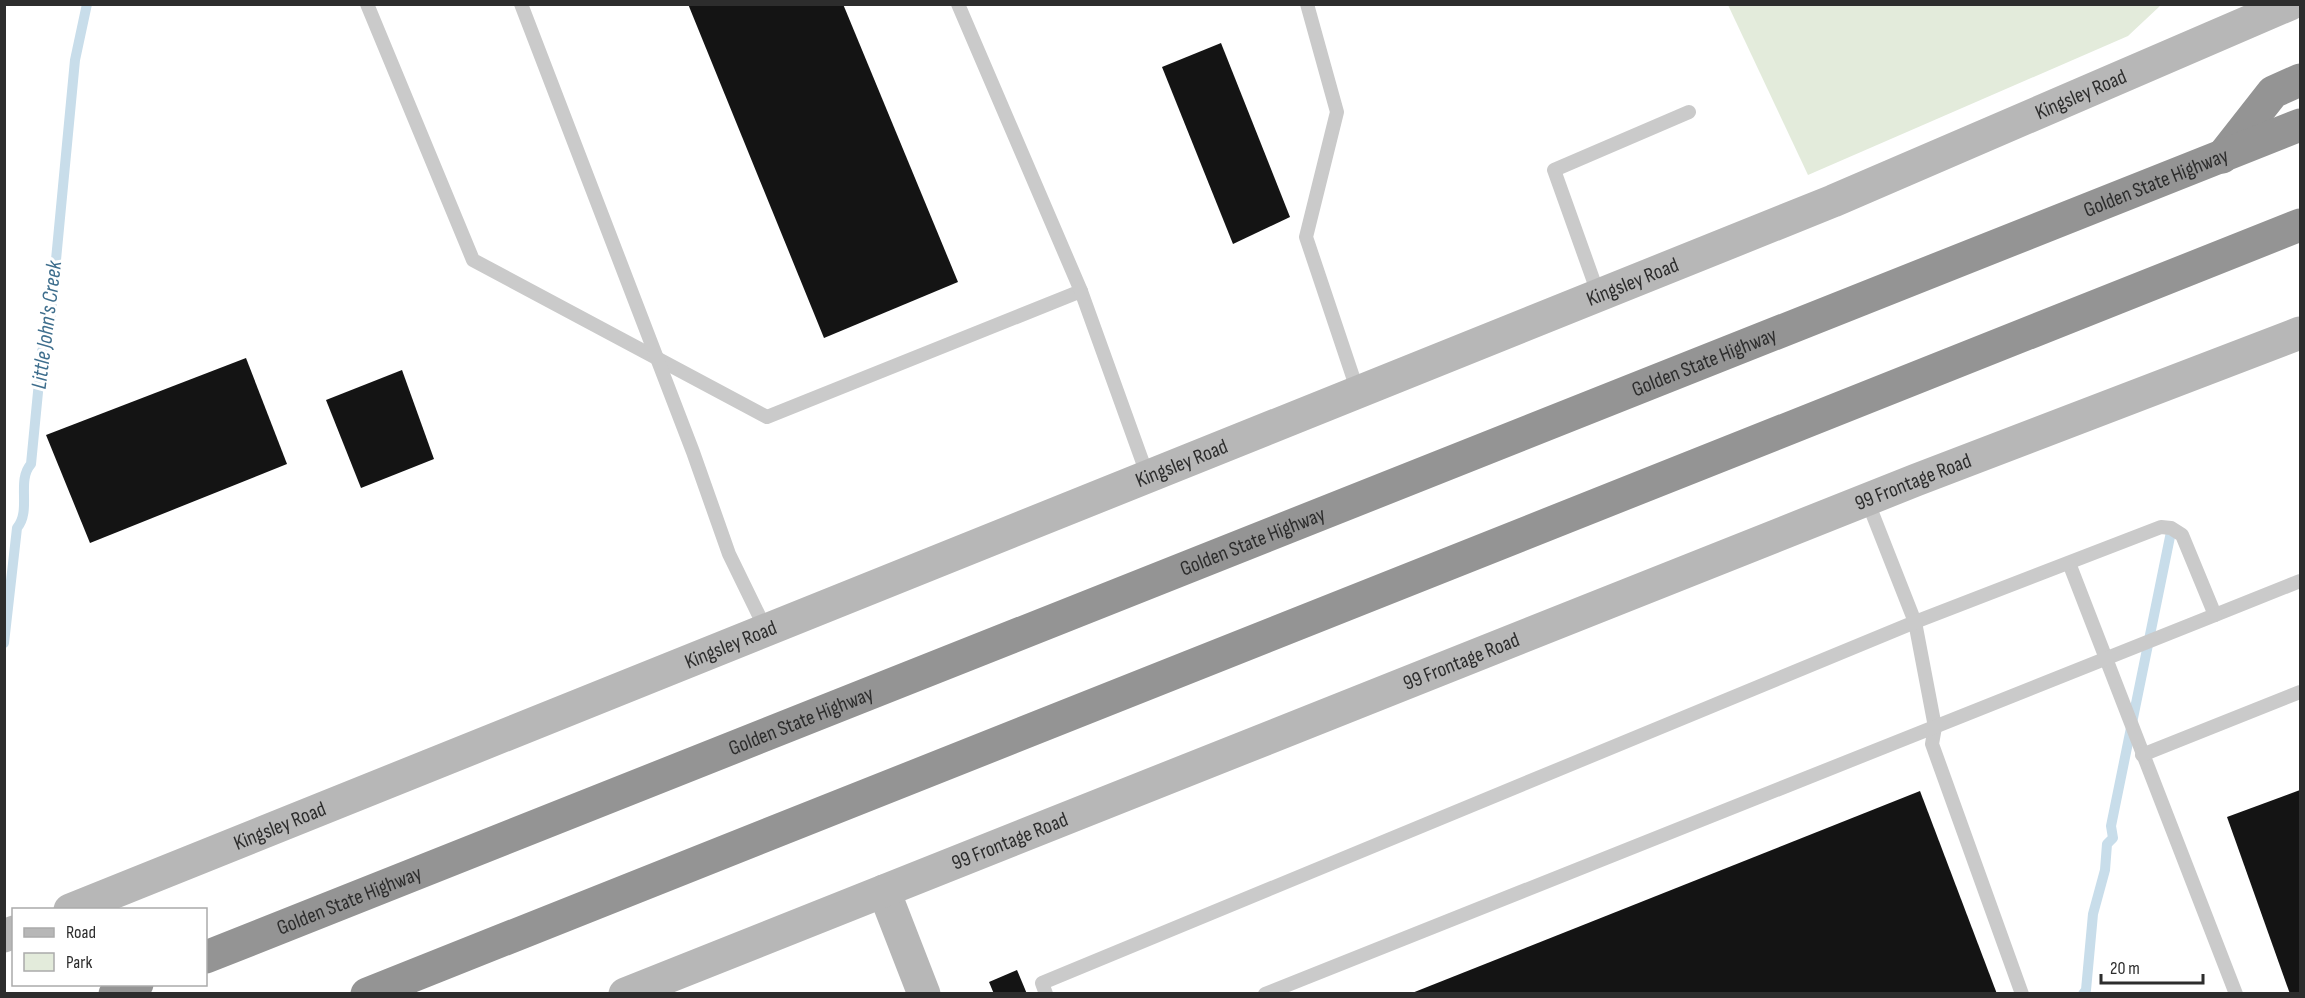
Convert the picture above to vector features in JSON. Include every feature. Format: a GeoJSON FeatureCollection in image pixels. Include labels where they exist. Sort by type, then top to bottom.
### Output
{"type":"FeatureCollection","features":[{"type":"Feature","properties":{"kind":"highway"},"geometry":{"type":"LineString","coordinates":[[2221,158],[2274,92],[2301,80]]}},
{"type":"Feature","properties":{"kind":"highway","name":"Golden State Highway"},"geometry":{"type":"LineString","coordinates":[[207,957],[2301,125]]}},
{"type":"Feature","properties":{"kind":"highway"},"geometry":{"type":"LineString","coordinates":[[367,993],[2301,225]]}},
{"type":"Feature","properties":{"kind":"highway"},"geometry":{"type":"LineString","coordinates":[[115,993],[132,986]]}},
{"type":"Feature","properties":{"kind":"street","name":"Kingsley Road"},"geometry":{"type":"LineString","coordinates":[[72,908],[1833,201],[2290,4]]}},
{"type":"Feature","properties":{"kind":"street","name":"99 Frontage Road"},"geometry":{"type":"LineString","coordinates":[[625,993],[1867,500],[2301,333]]}},
{"type":"Feature","properties":{"kind":"street"},"geometry":{"type":"LineString","coordinates":[[884,891],[924,993]]}},
{"type":"Feature","properties":{"kind":"lane"},"geometry":{"type":"LineString","coordinates":[[367,4],[473,260],[656,356],[766,417],[1081,291]]}},
{"type":"Feature","properties":{"kind":"lane"},"geometry":{"type":"LineString","coordinates":[[521,4],[729,554],[765,630]]}},
{"type":"Feature","properties":{"kind":"lane"},"geometry":{"type":"LineString","coordinates":[[958,4],[1081,291],[1148,477]]}},
{"type":"Feature","properties":{"kind":"lane"},"geometry":{"type":"LineString","coordinates":[[1307,4],[1337,112],[1306,237],[1358,392]]}},
{"type":"Feature","properties":{"kind":"lane"},"geometry":{"type":"LineString","coordinates":[[1599,296],[1554,170],[1689,112]]}},
{"type":"Feature","properties":{"kind":"lane"},"geometry":{"type":"LineString","coordinates":[[1867,500],[1915,622],[1935,727],[1932,744],[2022,993]]}},
{"type":"Feature","properties":{"kind":"lane"},"geometry":{"type":"LineString","coordinates":[[1046,993],[1042,984],[1915,622],[2161,527],[2170,528],[2182,535],[2215,615]]}},
{"type":"Feature","properties":{"kind":"lane"},"geometry":{"type":"LineString","coordinates":[[2069,563],[2236,993]]}},
{"type":"Feature","properties":{"kind":"lane"},"geometry":{"type":"LineString","coordinates":[[1265,993],[2301,581]]}},
{"type":"Feature","properties":{"kind":"lane"},"geometry":{"type":"LineString","coordinates":[[2142,755],[2301,692]]}},
{"type":"Feature","properties":{"kind":"green space"},"geometry":{"type":"Polygon","coordinates":[[[1728,5],[2161,5],[2128,36],[1808,175],[1728,5]]]}},
{"type":"Feature","properties":{"kind":"building"},"geometry":{"type":"Polygon","coordinates":[[[688,4],[843,4],[958,282],[824,338],[688,4]]]}},
{"type":"Feature","properties":{"kind":"building"},"geometry":{"type":"Polygon","coordinates":[[[1221,43],[1290,217],[1233,244],[1162,67],[1221,43]]]}},
{"type":"Feature","properties":{"kind":"building"},"geometry":{"type":"Polygon","coordinates":[[[246,358],[287,464],[90,543],[46,435],[246,358]]]}},
{"type":"Feature","properties":{"kind":"building"},"geometry":{"type":"Polygon","coordinates":[[[402,370],[434,459],[361,488],[326,400],[402,370]]]}},
{"type":"Feature","properties":{"kind":"building"},"geometry":{"type":"Polygon","coordinates":[[[2300,790],[2300,994],[2290,994],[2227,817],[2300,790]]]}},
{"type":"Feature","properties":{"kind":"building"},"geometry":{"type":"Polygon","coordinates":[[[1920,791],[1997,994],[1412,994],[1412,993],[1920,791]]]}},
{"type":"Feature","properties":{"kind":"building"},"geometry":{"type":"Polygon","coordinates":[[[1017,970],[1027,994],[994,994],[989,982],[1017,970]]]}},
{"type":"Feature","properties":{"kind":"waterway","name":"Little John's Creek"},"geometry":{"type":"LineString","coordinates":[[4,643],[17,528],[23,513],[25,479],[31,464],[42,351],[48,344],[75,60],[87,4]]}},
{"type":"Feature","properties":{"kind":"waterway"},"geometry":{"type":"LineString","coordinates":[[2083,994],[2086,990],[2093,914],[2105,870],[2107,844],[2113,838],[2111,826],[2172,527]]}}]}
